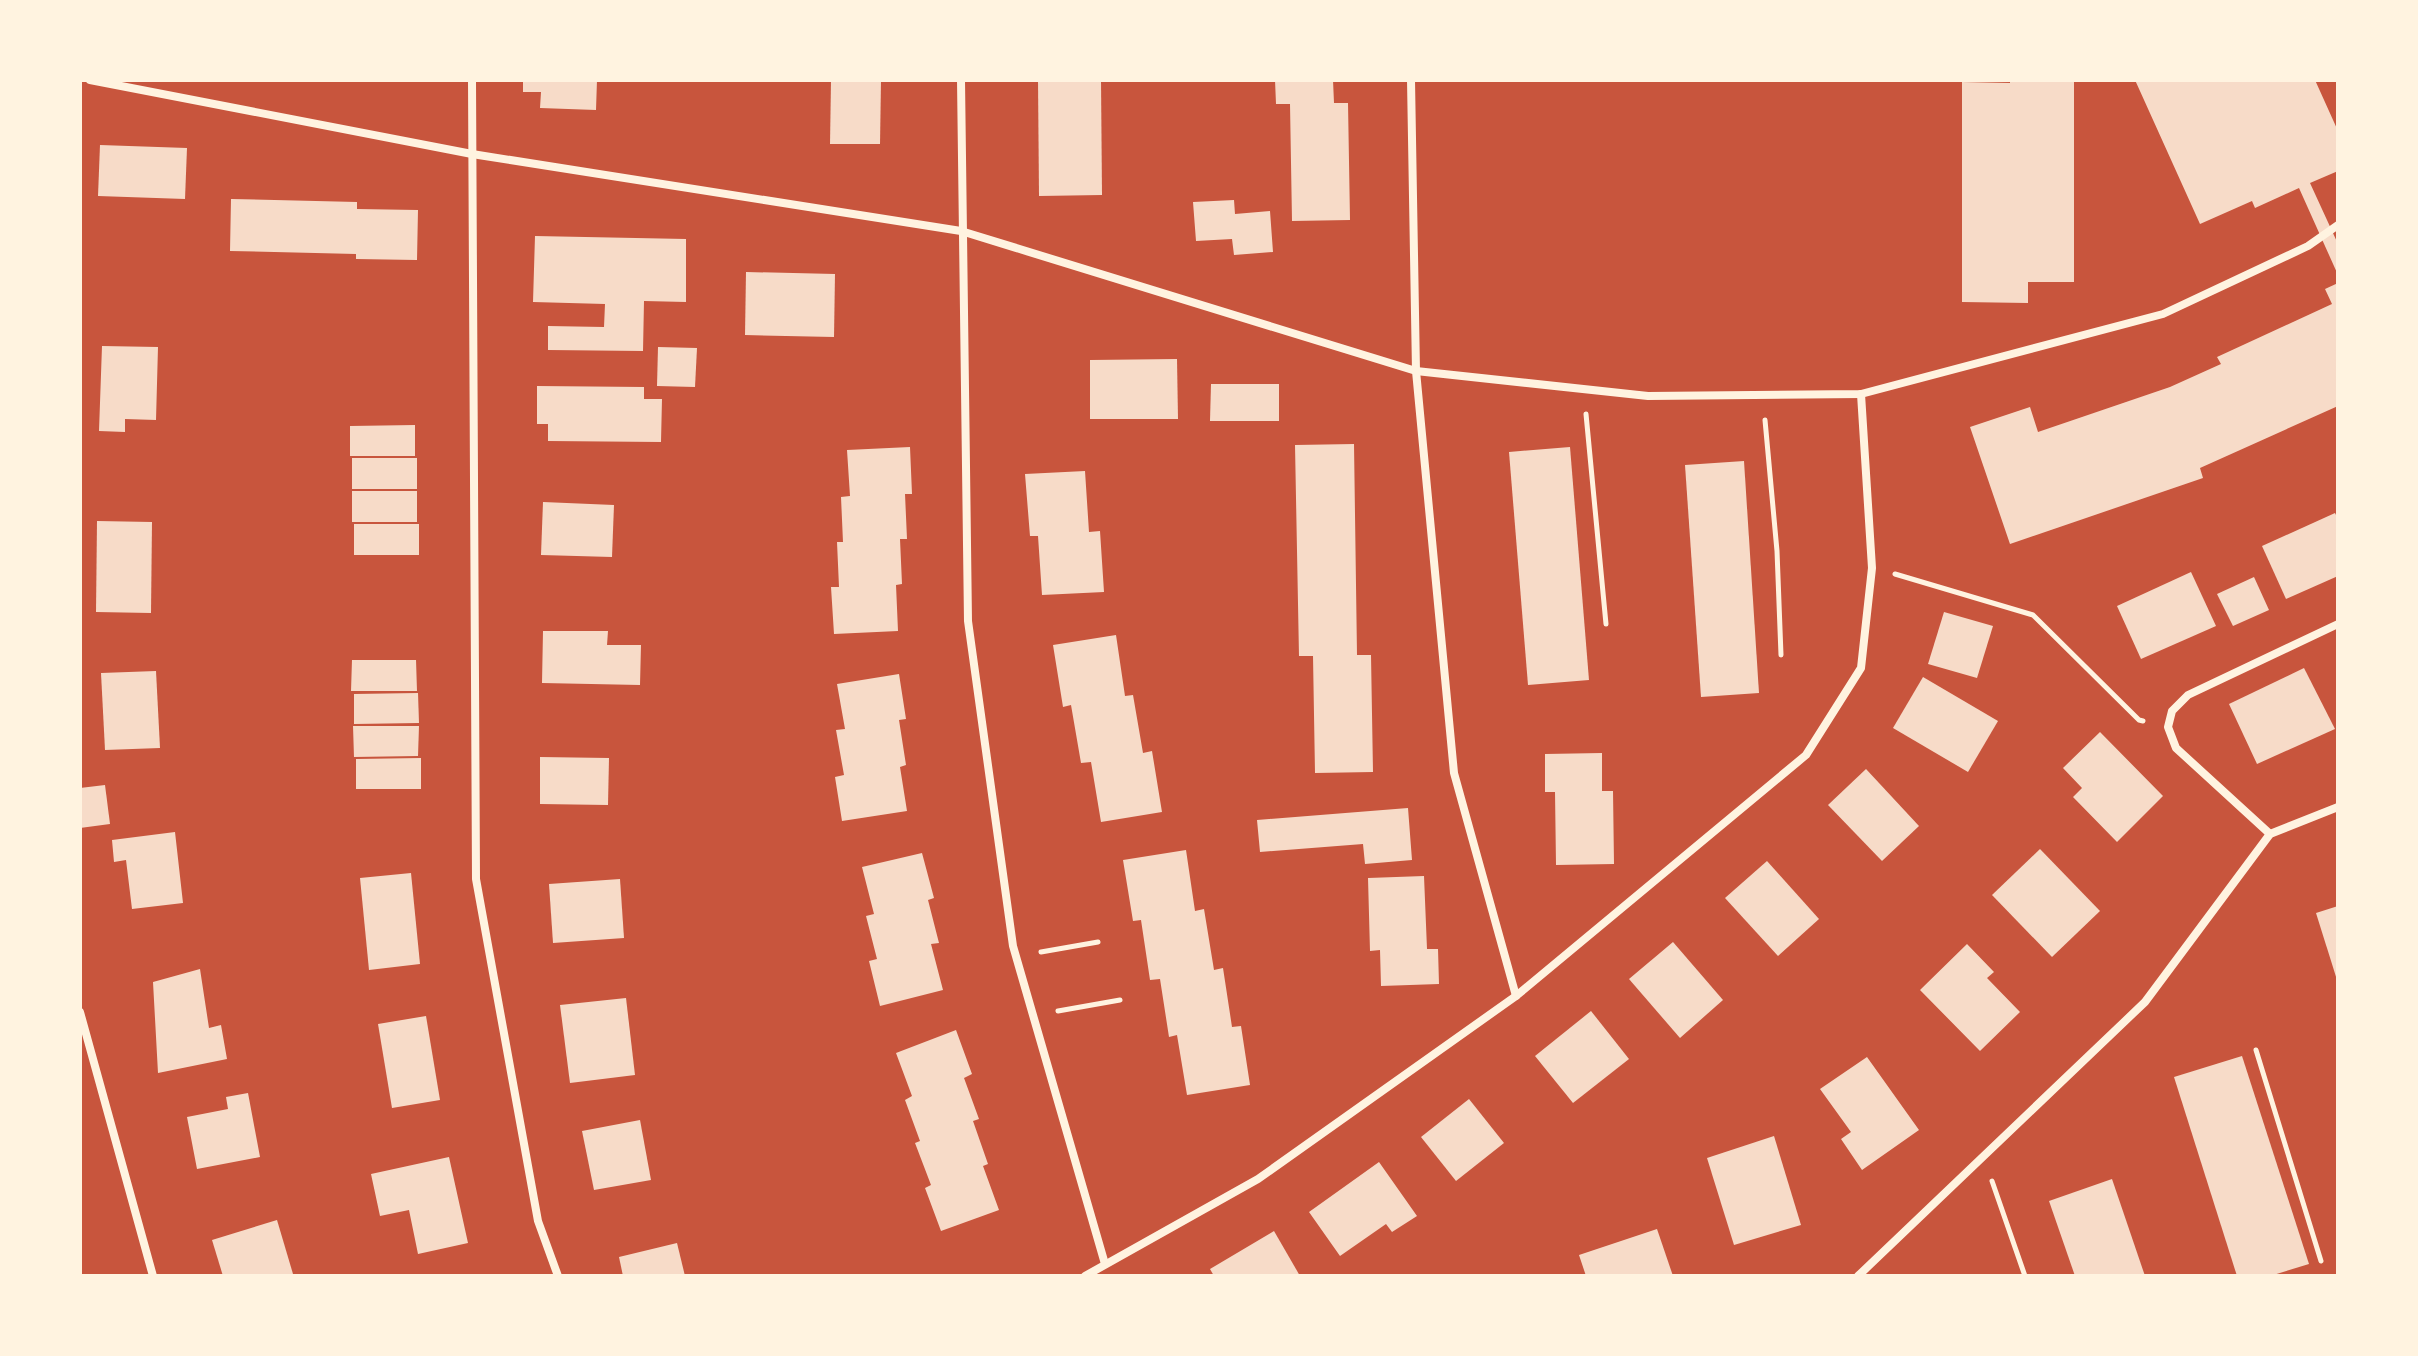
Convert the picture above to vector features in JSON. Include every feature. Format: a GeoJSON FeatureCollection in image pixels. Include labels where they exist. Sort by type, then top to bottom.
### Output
{"type":"FeatureCollection","features":[{"type":"Feature","properties":{"kind":"street"},"geometry":{"type":"LineString","coordinates":[[90,80],[472,154],[961,231],[1416,371],[1648,396],[1861,394],[2163,314],[2308,246],[2338,225]]}},
{"type":"Feature","properties":{"kind":"street"},"geometry":{"type":"LineString","coordinates":[[472,80],[476,879],[538,1221],[558,1276]]}},
{"type":"Feature","properties":{"kind":"street"},"geometry":{"type":"LineString","coordinates":[[961,80],[968,621],[1016,957],[1105,1264]]}},
{"type":"Feature","properties":{"kind":"street"},"geometry":{"type":"LineString","coordinates":[[1411,80],[1416,371],[1454,773],[1516,996]]}},
{"type":"Feature","properties":{"kind":"street"},"geometry":{"type":"LineString","coordinates":[[1085,1276],[1258,1179],[1516,996],[1806,755],[1861,668],[1872,568],[1861,394]]}},
{"type":"Feature","properties":{"kind":"street"},"geometry":{"type":"LineString","coordinates":[[2270,834],[2176,748],[2168,727],[2172,711],[2188,695],[2338,624]]}},
{"type":"Feature","properties":{"kind":"street"},"geometry":{"type":"LineString","coordinates":[[1858,1276],[2145,1002],[2270,834],[2338,807]]}},
{"type":"Feature","properties":{"kind":"street"},"geometry":{"type":"LineString","coordinates":[[80,1012],[153,1276]]}},
{"type":"Feature","properties":{"kind":"path"},"geometry":{"type":"LineString","coordinates":[[1583,389],[1606,624]]}},
{"type":"Feature","properties":{"kind":"path"},"geometry":{"type":"LineString","coordinates":[[1763,395],[1777,551],[1781,655]]}},
{"type":"Feature","properties":{"kind":"path"},"geometry":{"type":"LineString","coordinates":[[1872,568],[2033,615],[2139,720],[2168,727]]}},
{"type":"Feature","properties":{"kind":"path"},"geometry":{"type":"LineString","coordinates":[[1016,957],[1098,942]]}},
{"type":"Feature","properties":{"kind":"path"},"geometry":{"type":"LineString","coordinates":[[1033,1015],[1120,1000]]}},
{"type":"Feature","properties":{"kind":"path"},"geometry":{"type":"LineString","coordinates":[[2256,1050],[2321,1261]]}},
{"type":"Feature","properties":{"kind":"path"},"geometry":{"type":"LineString","coordinates":[[1984,1157],[2025,1276]]}},
{"type":"Feature","properties":{"kind":"building"},"geometry":{"type":"Polygon","coordinates":[[[523,80],[597,80],[596,110],[540,108],[541,92],[523,92],[523,80]]]}},
{"type":"Feature","properties":{"kind":"building"},"geometry":{"type":"Polygon","coordinates":[[[831,80],[881,80],[880,144],[830,144],[831,80]]]}},
{"type":"Feature","properties":{"kind":"building"},"geometry":{"type":"Polygon","coordinates":[[[1038,80],[1101,80],[1102,195],[1039,196],[1038,80]]]}},
{"type":"Feature","properties":{"kind":"building"},"geometry":{"type":"Polygon","coordinates":[[[1275,80],[1333,80],[1334,103],[1348,103],[1350,220],[1292,221],[1290,104],[1276,104],[1275,80]]]}},
{"type":"Feature","properties":{"kind":"building"},"geometry":{"type":"Polygon","coordinates":[[[2010,80],[2074,80],[2074,282],[2028,282],[2028,303],[1962,302],[1962,82],[2010,83],[2010,80]]]}},
{"type":"Feature","properties":{"kind":"building"},"geometry":{"type":"Polygon","coordinates":[[[2135,80],[2315,80],[2338,131],[2338,171],[2310,183],[2338,244],[2338,275],[2299,188],[2255,208],[2252,201],[2200,224],[2135,80]]]}},
{"type":"Feature","properties":{"kind":"building"},"geometry":{"type":"Polygon","coordinates":[[[100,145],[187,148],[185,199],[98,196],[100,145]]]}},
{"type":"Feature","properties":{"kind":"building"},"geometry":{"type":"Polygon","coordinates":[[[231,199],[357,202],[357,209],[418,210],[417,260],[356,259],[356,254],[230,251],[231,199]]]}},
{"type":"Feature","properties":{"kind":"building"},"geometry":{"type":"Polygon","coordinates":[[[1234,200],[1235,214],[1270,211],[1273,252],[1234,255],[1232,239],[1196,241],[1193,202],[1234,200]]]}},
{"type":"Feature","properties":{"kind":"building"},"geometry":{"type":"Polygon","coordinates":[[[535,236],[686,239],[686,302],[644,301],[643,351],[548,350],[548,326],[604,327],[605,304],[533,302],[535,236]]]}},
{"type":"Feature","properties":{"kind":"building"},"geometry":{"type":"Polygon","coordinates":[[[746,272],[835,274],[834,337],[745,335],[746,272]]]}},
{"type":"Feature","properties":{"kind":"building"},"geometry":{"type":"Polygon","coordinates":[[[2338,283],[2338,406],[2200,468],[2203,478],[2010,544],[1970,427],[2030,407],[2038,432],[2170,387],[2221,364],[2217,357],[2332,304],[2325,289],[2338,283]]]}},
{"type":"Feature","properties":{"kind":"building"},"geometry":{"type":"Polygon","coordinates":[[[102,346],[158,347],[156,420],[125,419],[125,432],[99,431],[102,346]]]}},
{"type":"Feature","properties":{"kind":"building"},"geometry":{"type":"Polygon","coordinates":[[[658,347],[697,348],[695,387],[657,386],[658,347]]]}},
{"type":"Feature","properties":{"kind":"building"},"geometry":{"type":"Polygon","coordinates":[[[1177,359],[1178,419],[1090,419],[1090,360],[1177,359]]]}},
{"type":"Feature","properties":{"kind":"building"},"geometry":{"type":"Polygon","coordinates":[[[1211,384],[1279,384],[1279,421],[1210,421],[1211,384]]]}},
{"type":"Feature","properties":{"kind":"building"},"geometry":{"type":"Polygon","coordinates":[[[537,386],[644,387],[644,399],[662,399],[661,442],[548,441],[548,424],[537,424],[537,386]]]}},
{"type":"Feature","properties":{"kind":"building"},"geometry":{"type":"Polygon","coordinates":[[[415,425],[415,456],[350,456],[350,426],[415,425]]]}},
{"type":"Feature","properties":{"kind":"building"},"geometry":{"type":"Polygon","coordinates":[[[1354,444],[1357,655],[1371,655],[1373,772],[1315,773],[1313,656],[1299,656],[1295,445],[1354,444]]]}},
{"type":"Feature","properties":{"kind":"building"},"geometry":{"type":"Polygon","coordinates":[[[910,447],[912,494],[905,494],[907,539],[900,539],[902,584],[896,585],[898,631],[834,634],[831,587],[839,587],[837,542],[843,542],[841,497],[850,496],[847,450],[910,447]]]}},
{"type":"Feature","properties":{"kind":"building"},"geometry":{"type":"Polygon","coordinates":[[[1570,447],[1589,680],[1528,685],[1509,452],[1570,447]]]}},
{"type":"Feature","properties":{"kind":"building"},"geometry":{"type":"Polygon","coordinates":[[[352,458],[417,458],[417,489],[352,489],[352,458]]]}},
{"type":"Feature","properties":{"kind":"building"},"geometry":{"type":"Polygon","coordinates":[[[1744,461],[1759,693],[1701,697],[1685,465],[1744,461]]]}},
{"type":"Feature","properties":{"kind":"building"},"geometry":{"type":"Polygon","coordinates":[[[1085,471],[1089,532],[1100,531],[1104,592],[1042,595],[1038,536],[1030,536],[1025,474],[1085,471]]]}},
{"type":"Feature","properties":{"kind":"building"},"geometry":{"type":"Polygon","coordinates":[[[352,491],[417,491],[417,522],[352,522],[352,491]]]}},
{"type":"Feature","properties":{"kind":"building"},"geometry":{"type":"Polygon","coordinates":[[[543,502],[614,505],[612,557],[541,555],[543,502]]]}},
{"type":"Feature","properties":{"kind":"building"},"geometry":{"type":"Polygon","coordinates":[[[2335,513],[2338,519],[2338,576],[2286,599],[2262,546],[2335,513]]]}},
{"type":"Feature","properties":{"kind":"building"},"geometry":{"type":"Polygon","coordinates":[[[97,521],[152,522],[151,613],[96,612],[97,521]]]}},
{"type":"Feature","properties":{"kind":"building"},"geometry":{"type":"Polygon","coordinates":[[[354,524],[419,524],[419,555],[354,555],[354,524]]]}},
{"type":"Feature","properties":{"kind":"building"},"geometry":{"type":"Polygon","coordinates":[[[2191,572],[2216,626],[2141,659],[2117,606],[2191,572]]]}},
{"type":"Feature","properties":{"kind":"building"},"geometry":{"type":"Polygon","coordinates":[[[2254,577],[2269,610],[2233,626],[2217,594],[2254,577]]]}},
{"type":"Feature","properties":{"kind":"building"},"geometry":{"type":"Polygon","coordinates":[[[1944,612],[1993,626],[1977,678],[1928,664],[1944,612]]]}},
{"type":"Feature","properties":{"kind":"building"},"geometry":{"type":"Polygon","coordinates":[[[543,631],[608,631],[607,645],[641,645],[640,685],[542,683],[543,631]]]}},
{"type":"Feature","properties":{"kind":"building"},"geometry":{"type":"Polygon","coordinates":[[[1116,635],[1125,696],[1133,695],[1143,753],[1152,751],[1162,812],[1101,822],[1091,762],[1081,763],[1071,705],[1063,707],[1053,645],[1116,635]]]}},
{"type":"Feature","properties":{"kind":"building"},"geometry":{"type":"Polygon","coordinates":[[[352,660],[416,660],[417,691],[351,691],[352,660]]]}},
{"type":"Feature","properties":{"kind":"building"},"geometry":{"type":"Polygon","coordinates":[[[2304,668],[2335,729],[2257,764],[2229,704],[2304,668]]]}},
{"type":"Feature","properties":{"kind":"building"},"geometry":{"type":"Polygon","coordinates":[[[156,671],[160,748],[105,750],[101,673],[156,671]]]}},
{"type":"Feature","properties":{"kind":"building"},"geometry":{"type":"Polygon","coordinates":[[[899,674],[906,719],[899,720],[906,765],[900,767],[907,811],[842,821],[835,777],[844,775],[836,730],[845,729],[837,684],[899,674]]]}},
{"type":"Feature","properties":{"kind":"building"},"geometry":{"type":"Polygon","coordinates":[[[1923,677],[1998,721],[1968,772],[1893,728],[1923,677]]]}},
{"type":"Feature","properties":{"kind":"building"},"geometry":{"type":"Polygon","coordinates":[[[418,693],[419,723],[354,724],[354,694],[418,693]]]}},
{"type":"Feature","properties":{"kind":"building"},"geometry":{"type":"Polygon","coordinates":[[[353,726],[419,726],[418,756],[354,757],[353,726]]]}},
{"type":"Feature","properties":{"kind":"building"},"geometry":{"type":"Polygon","coordinates":[[[2100,732],[2163,796],[2117,842],[2073,797],[2082,788],[2063,768],[2100,732]]]}},
{"type":"Feature","properties":{"kind":"building"},"geometry":{"type":"Polygon","coordinates":[[[1602,753],[1602,791],[1613,791],[1614,864],[1556,865],[1555,792],[1545,792],[1545,754],[1602,753]]]}},
{"type":"Feature","properties":{"kind":"building"},"geometry":{"type":"Polygon","coordinates":[[[540,757],[609,758],[608,805],[540,804],[540,757]]]}},
{"type":"Feature","properties":{"kind":"building"},"geometry":{"type":"Polygon","coordinates":[[[421,758],[421,789],[356,789],[356,759],[421,758]]]}},
{"type":"Feature","properties":{"kind":"building"},"geometry":{"type":"Polygon","coordinates":[[[1866,769],[1919,826],[1882,861],[1828,805],[1866,769]]]}},
{"type":"Feature","properties":{"kind":"building"},"geometry":{"type":"Polygon","coordinates":[[[105,785],[110,824],[80,828],[80,788],[105,785]]]}},
{"type":"Feature","properties":{"kind":"building"},"geometry":{"type":"Polygon","coordinates":[[[1408,808],[1412,860],[1365,864],[1363,844],[1260,852],[1257,820],[1408,808]]]}},
{"type":"Feature","properties":{"kind":"building"},"geometry":{"type":"Polygon","coordinates":[[[175,832],[183,903],[132,909],[126,860],[114,862],[112,840],[175,832]]]}},
{"type":"Feature","properties":{"kind":"building"},"geometry":{"type":"Polygon","coordinates":[[[2040,849],[2100,911],[2052,957],[1992,895],[2040,849]]]}},
{"type":"Feature","properties":{"kind":"building"},"geometry":{"type":"Polygon","coordinates":[[[1186,850],[1195,911],[1204,909],[1214,970],[1223,968],[1232,1027],[1241,1026],[1250,1085],[1187,1095],[1177,1035],[1169,1037],[1160,979],[1150,980],[1141,920],[1133,921],[1123,860],[1186,850]]]}},
{"type":"Feature","properties":{"kind":"building"},"geometry":{"type":"Polygon","coordinates":[[[922,853],[934,898],[928,900],[939,943],[931,944],[943,990],[880,1006],[869,961],[877,959],[866,916],[874,914],[862,867],[922,853]]]}},
{"type":"Feature","properties":{"kind":"building"},"geometry":{"type":"Polygon","coordinates":[[[1767,861],[1819,919],[1778,956],[1725,898],[1767,861]]]}},
{"type":"Feature","properties":{"kind":"building"},"geometry":{"type":"Polygon","coordinates":[[[411,873],[420,964],[369,970],[360,878],[411,873]]]}},
{"type":"Feature","properties":{"kind":"building"},"geometry":{"type":"Polygon","coordinates":[[[1424,876],[1427,949],[1438,949],[1439,984],[1381,986],[1380,950],[1370,951],[1368,878],[1424,876]]]}},
{"type":"Feature","properties":{"kind":"building"},"geometry":{"type":"Polygon","coordinates":[[[620,879],[624,938],[553,943],[549,884],[620,879]]]}},
{"type":"Feature","properties":{"kind":"building"},"geometry":{"type":"Polygon","coordinates":[[[2338,906],[2338,979],[2337,980],[2316,913],[2338,906]]]}},
{"type":"Feature","properties":{"kind":"building"},"geometry":{"type":"Polygon","coordinates":[[[1673,942],[1723,1000],[1680,1038],[1629,979],[1673,942]]]}},
{"type":"Feature","properties":{"kind":"building"},"geometry":{"type":"Polygon","coordinates":[[[1967,944],[1994,972],[1987,978],[2020,1012],[1980,1051],[1920,990],[1967,944]]]}},
{"type":"Feature","properties":{"kind":"building"},"geometry":{"type":"Polygon","coordinates":[[[200,969],[209,1028],[221,1025],[227,1059],[158,1073],[153,982],[200,969]]]}},
{"type":"Feature","properties":{"kind":"building"},"geometry":{"type":"Polygon","coordinates":[[[626,998],[635,1075],[570,1083],[560,1005],[626,998]]]}},
{"type":"Feature","properties":{"kind":"building"},"geometry":{"type":"Polygon","coordinates":[[[1591,1011],[1629,1059],[1573,1103],[1535,1056],[1591,1011]]]}},
{"type":"Feature","properties":{"kind":"building"},"geometry":{"type":"Polygon","coordinates":[[[426,1016],[440,1100],[392,1108],[378,1024],[426,1016]]]}},
{"type":"Feature","properties":{"kind":"building"},"geometry":{"type":"Polygon","coordinates":[[[956,1030],[972,1074],[964,1078],[979,1119],[973,1121],[988,1164],[983,1166],[999,1210],[941,1231],[925,1188],[931,1185],[915,1143],[920,1141],[905,1100],[912,1096],[896,1053],[956,1030]]]}},
{"type":"Feature","properties":{"kind":"building"},"geometry":{"type":"Polygon","coordinates":[[[2242,1056],[2309,1264],[2270,1276],[2237,1276],[2174,1077],[2242,1056]]]}},
{"type":"Feature","properties":{"kind":"building"},"geometry":{"type":"Polygon","coordinates":[[[1867,1057],[1919,1130],[1862,1170],[1841,1139],[1851,1132],[1820,1089],[1867,1057]]]}},
{"type":"Feature","properties":{"kind":"building"},"geometry":{"type":"Polygon","coordinates":[[[248,1093],[260,1157],[197,1169],[187,1117],[228,1109],[226,1097],[248,1093]]]}},
{"type":"Feature","properties":{"kind":"building"},"geometry":{"type":"Polygon","coordinates":[[[1469,1099],[1504,1143],[1456,1181],[1421,1137],[1469,1099]]]}},
{"type":"Feature","properties":{"kind":"building"},"geometry":{"type":"Polygon","coordinates":[[[640,1120],[651,1180],[594,1190],[582,1131],[640,1120]]]}},
{"type":"Feature","properties":{"kind":"building"},"geometry":{"type":"Polygon","coordinates":[[[1774,1136],[1801,1225],[1734,1245],[1707,1158],[1774,1136]]]}},
{"type":"Feature","properties":{"kind":"building"},"geometry":{"type":"Polygon","coordinates":[[[449,1157],[468,1243],[418,1254],[409,1210],[380,1216],[371,1174],[449,1157]]]}},
{"type":"Feature","properties":{"kind":"building"},"geometry":{"type":"Polygon","coordinates":[[[1379,1162],[1417,1216],[1392,1232],[1386,1224],[1340,1256],[1309,1212],[1379,1162]]]}},
{"type":"Feature","properties":{"kind":"building"},"geometry":{"type":"Polygon","coordinates":[[[2112,1179],[2145,1276],[2075,1276],[2049,1201],[2112,1179]]]}},
{"type":"Feature","properties":{"kind":"building"},"geometry":{"type":"Polygon","coordinates":[[[277,1220],[293,1274],[223,1276],[212,1240],[277,1220]]]}},
{"type":"Feature","properties":{"kind":"building"},"geometry":{"type":"Polygon","coordinates":[[[1657,1229],[1673,1276],[1586,1276],[1579,1255],[1657,1229]]]}},
{"type":"Feature","properties":{"kind":"building"},"geometry":{"type":"Polygon","coordinates":[[[1274,1231],[1300,1276],[1214,1276],[1210,1269],[1274,1231]]]}},
{"type":"Feature","properties":{"kind":"building"},"geometry":{"type":"Polygon","coordinates":[[[677,1243],[685,1276],[623,1276],[619,1257],[677,1243]]]}}]}
